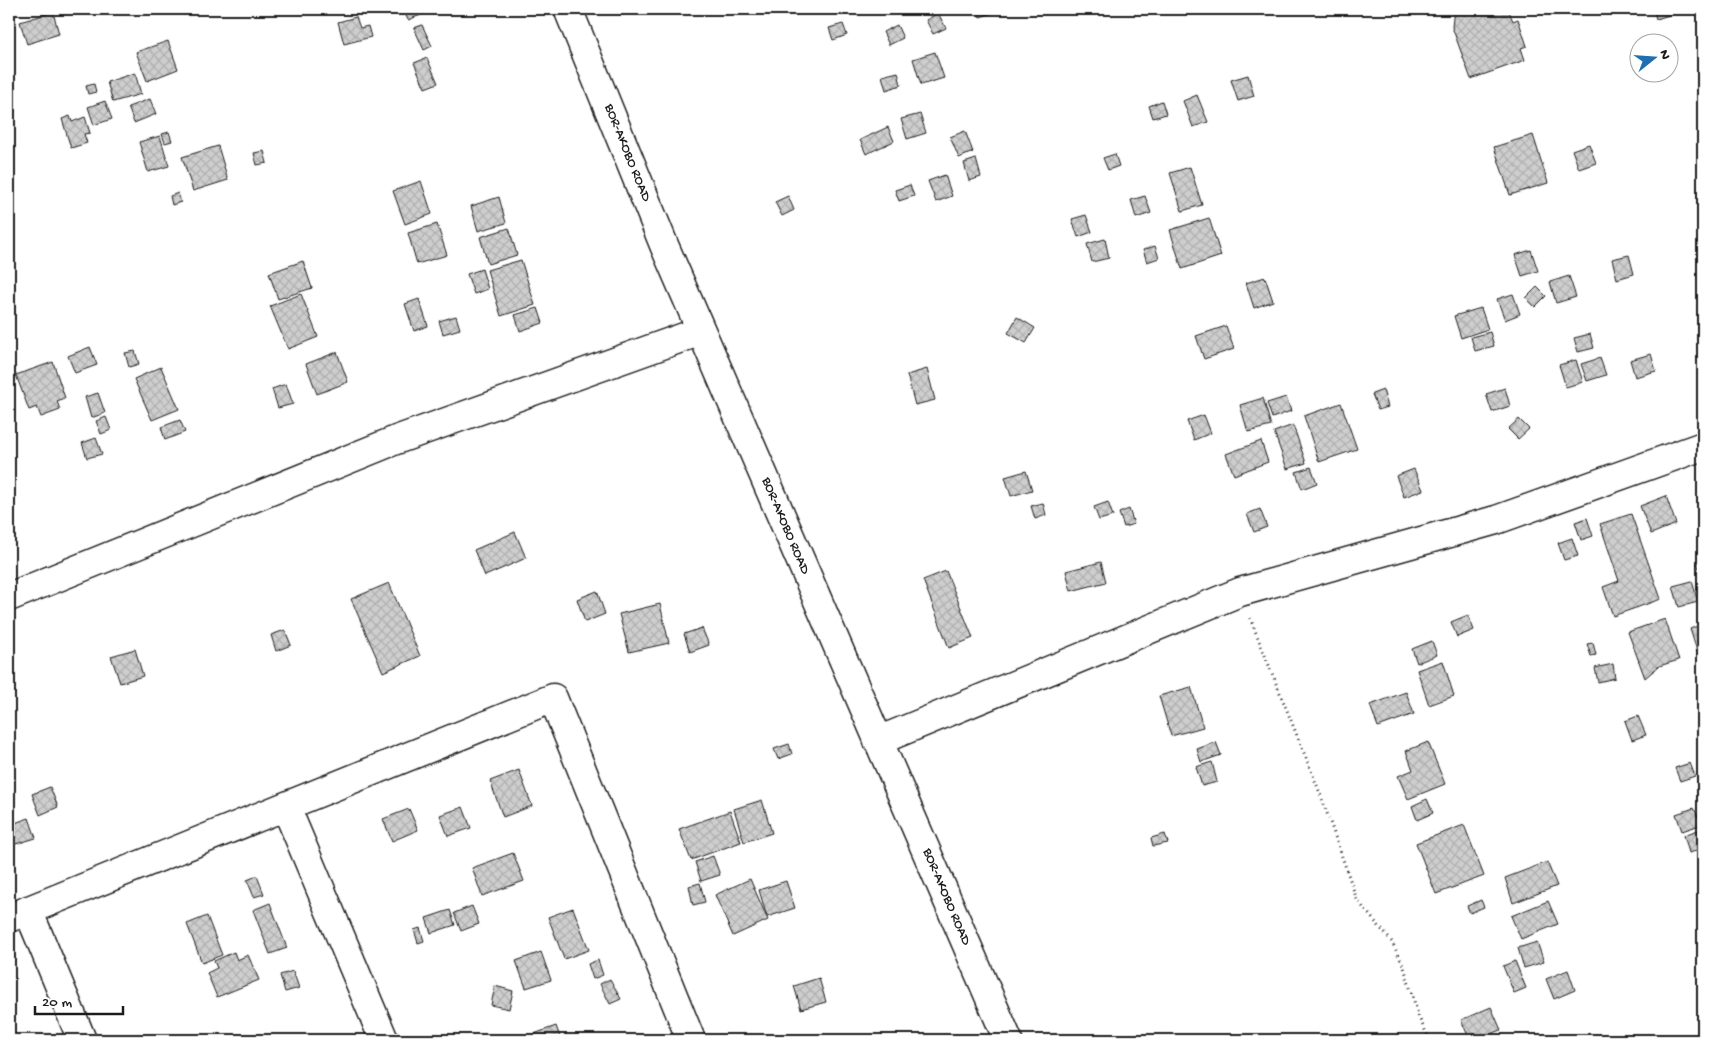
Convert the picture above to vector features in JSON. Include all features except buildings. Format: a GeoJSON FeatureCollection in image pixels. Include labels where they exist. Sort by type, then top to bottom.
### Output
{"type":"FeatureCollection","features":[{"type":"Feature","properties":{"kind":"street","name":"BOR-AKOBO ROAD"},"geometry":{"type":"LineString","coordinates":[[568,9],[701,331],[1008,1040]]}},
{"type":"Feature","properties":{"kind":"street"},"geometry":{"type":"LineString","coordinates":[[9,597],[396,440],[701,331]]}},
{"type":"Feature","properties":{"kind":"street"},"geometry":{"type":"LineString","coordinates":[[878,741],[1240,592],[1496,520],[1703,446]]}},
{"type":"Feature","properties":{"kind":"street"},"geometry":{"type":"LineString","coordinates":[[82,1040],[18,914],[553,698],[691,1040]]}},
{"type":"Feature","properties":{"kind":"street"},"geometry":{"type":"LineString","coordinates":[[286,806],[384,1040]]}},
{"type":"Feature","properties":{"kind":"path"},"geometry":{"type":"LineString","coordinates":[[1240,592],[1320,793],[1357,900],[1392,942],[1404,967],[1419,1018],[1430,1040]]}}]}
